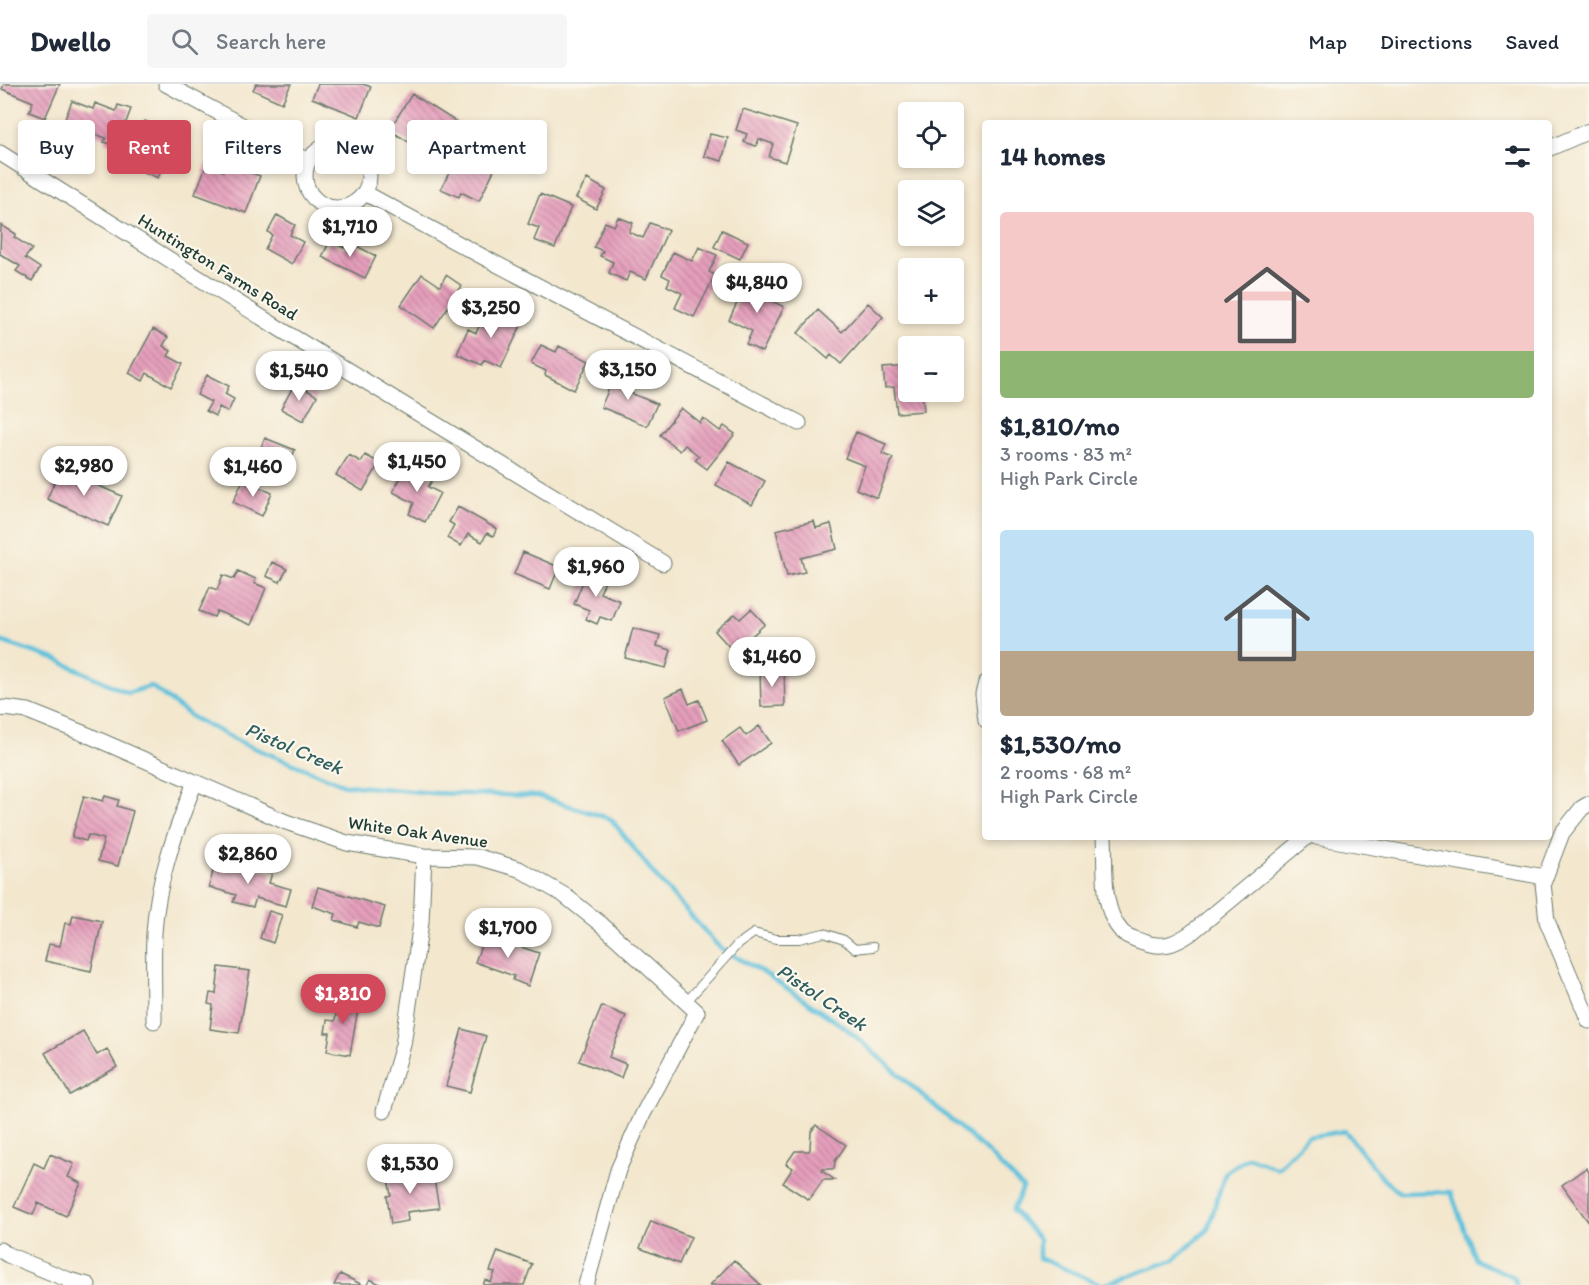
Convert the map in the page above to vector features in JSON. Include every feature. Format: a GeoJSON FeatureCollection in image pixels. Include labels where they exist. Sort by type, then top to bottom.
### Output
{"type":"FeatureCollection","features":[{"type":"Feature","properties":{"kind":"street"},"geometry":{"type":"LineString","coordinates":[[166,84],[308,161]]}},
{"type":"Feature","properties":{"kind":"street"},"geometry":{"type":"LineString","coordinates":[[1552,147],[1589,131]]}},
{"type":"Feature","properties":{"kind":"street"},"geometry":{"type":"LineString","coordinates":[[336,143],[353,147],[365,159],[370,176],[365,192],[353,204],[337,208],[321,204],[309,193],[306,185],[304,177],[308,161],[319,148],[336,143]]}},
{"type":"Feature","properties":{"kind":"street","name":"Huntington Farms Road"},"geometry":{"type":"LineString","coordinates":[[0,153],[280,329],[663,563]]}},
{"type":"Feature","properties":{"kind":"street"},"geometry":{"type":"LineString","coordinates":[[365,192],[487,259],[799,423]]}},
{"type":"Feature","properties":{"kind":"street","name":"White Oak Avenue"},"geometry":{"type":"LineString","coordinates":[[0,710],[4,708],[28,711],[90,735],[286,822],[347,843],[424,856],[478,857],[519,870],[564,895],[691,1007]]}},
{"type":"Feature","properties":{"kind":"street"},"geometry":{"type":"LineString","coordinates":[[154,1021],[154,932],[160,892],[173,838],[195,782]]}},
{"type":"Feature","properties":{"kind":"street"},"geometry":{"type":"LineString","coordinates":[[1589,804],[1582,808],[1562,833],[1543,883],[1547,921],[1589,1021]]}},
{"type":"Feature","properties":{"kind":"street"},"geometry":{"type":"LineString","coordinates":[[1104,840],[1107,896],[1114,918],[1122,932],[1130,937],[1162,945],[1176,943],[1191,933],[1303,840]]}},
{"type":"Feature","properties":{"kind":"street"},"geometry":{"type":"LineString","coordinates":[[1333,840],[1545,877]]}},
{"type":"Feature","properties":{"kind":"street"},"geometry":{"type":"LineString","coordinates":[[384,1110],[403,1045],[421,922],[424,856]]}},
{"type":"Feature","properties":{"kind":"street"},"geometry":{"type":"LineString","coordinates":[[591,1283],[618,1170],[691,1007]]}},
{"type":"Feature","properties":{"kind":"street"},"geometry":{"type":"LineString","coordinates":[[0,1250],[69,1280],[88,1285]]}},
{"type":"Feature","properties":{"kind":"lane"},"geometry":{"type":"LineString","coordinates":[[691,1007],[719,965],[737,945],[754,933],[776,939],[799,939],[824,933],[844,940],[855,948],[873,947]]}},
{"type":"Feature","properties":{"kind":"building"},"geometry":{"type":"Polygon","coordinates":[[[4,84],[60,84],[45,118],[29,112],[33,102],[2,89],[4,84]]]}},
{"type":"Feature","properties":{"kind":"building"},"geometry":{"type":"Polygon","coordinates":[[[256,84],[291,84],[282,103],[253,90],[256,84]]]}},
{"type":"Feature","properties":{"kind":"building"},"geometry":{"type":"Polygon","coordinates":[[[318,84],[363,84],[371,87],[359,117],[312,98],[318,84]]]}},
{"type":"Feature","properties":{"kind":"building"},"geometry":{"type":"Polygon","coordinates":[[[412,94],[453,120],[407,120],[407,141],[395,134],[395,121],[412,94]]]}},
{"type":"Feature","properties":{"kind":"building"},"geometry":{"type":"Polygon","coordinates":[[[72,101],[93,109],[95,103],[116,111],[118,105],[131,109],[127,120],[107,120],[107,143],[104,142],[106,138],[95,134],[95,120],[65,120],[72,101]]]}},
{"type":"Feature","properties":{"kind":"building"},"geometry":{"type":"Polygon","coordinates":[[[743,109],[797,126],[785,162],[769,157],[773,144],[759,139],[756,146],[744,142],[747,134],[736,130],[743,109]]]}},
{"type":"Feature","properties":{"kind":"building"},"geometry":{"type":"Polygon","coordinates":[[[710,134],[728,138],[722,161],[704,156],[710,134]]]}},
{"type":"Feature","properties":{"kind":"building"},"geometry":{"type":"Polygon","coordinates":[[[203,174],[255,174],[260,176],[246,213],[195,194],[203,174]]]}},
{"type":"Feature","properties":{"kind":"building"},"geometry":{"type":"Polygon","coordinates":[[[448,174],[492,174],[479,201],[461,192],[459,197],[441,189],[448,174]]]}},
{"type":"Feature","properties":{"kind":"building"},"geometry":{"type":"Polygon","coordinates":[[[587,179],[606,190],[596,209],[576,198],[587,179]]]}},
{"type":"Feature","properties":{"kind":"building"},"geometry":{"type":"Polygon","coordinates":[[[540,194],[571,207],[555,248],[534,240],[539,228],[528,224],[540,194]]]}},
{"type":"Feature","properties":{"kind":"building"},"geometry":{"type":"Polygon","coordinates":[[[277,215],[295,225],[290,235],[303,242],[292,264],[265,249],[272,235],[268,232],[277,215]]]}},
{"type":"Feature","properties":{"kind":"building"},"geometry":{"type":"Polygon","coordinates":[[[618,217],[633,223],[629,232],[643,238],[650,223],[668,230],[646,279],[630,272],[626,281],[609,273],[613,262],[600,256],[603,251],[594,247],[605,222],[614,226],[618,217]]]}},
{"type":"Feature","properties":{"kind":"building"},"geometry":{"type":"Polygon","coordinates":[[[1,225],[16,234],[14,237],[32,249],[25,258],[40,268],[32,281],[16,271],[20,266],[0,254],[1,225]]]}},
{"type":"Feature","properties":{"kind":"building"},"geometry":{"type":"Polygon","coordinates":[[[722,230],[748,242],[740,259],[714,247],[722,230]]]}},
{"type":"Feature","properties":{"kind":"building"},"geometry":{"type":"Polygon","coordinates":[[[330,241],[344,248],[347,241],[376,256],[365,278],[322,257],[330,241]]]}},
{"type":"Feature","properties":{"kind":"building"},"geometry":{"type":"Polygon","coordinates":[[[699,247],[717,255],[709,272],[715,275],[694,317],[675,308],[682,293],[667,286],[670,279],[662,275],[673,252],[692,261],[699,247]]]}},
{"type":"Feature","properties":{"kind":"building"},"geometry":{"type":"Polygon","coordinates":[[[422,274],[440,286],[446,275],[462,286],[434,328],[401,305],[422,274]]]}},
{"type":"Feature","properties":{"kind":"building"},"geometry":{"type":"Polygon","coordinates":[[[750,276],[768,285],[762,296],[784,307],[762,352],[746,344],[752,331],[729,320],[750,276]]]}},
{"type":"Feature","properties":{"kind":"building"},"geometry":{"type":"Polygon","coordinates":[[[868,303],[883,317],[841,364],[831,355],[828,359],[798,333],[818,310],[842,332],[868,303]]]}},
{"type":"Feature","properties":{"kind":"building"},"geometry":{"type":"Polygon","coordinates":[[[486,311],[501,317],[503,312],[523,321],[501,368],[484,360],[482,365],[457,354],[468,329],[476,333],[486,311]]]}},
{"type":"Feature","properties":{"kind":"building"},"geometry":{"type":"Polygon","coordinates":[[[153,329],[168,337],[163,346],[171,351],[168,356],[183,364],[171,387],[147,373],[143,381],[129,373],[153,329]]]}},
{"type":"Feature","properties":{"kind":"building"},"geometry":{"type":"Polygon","coordinates":[[[541,345],[556,352],[559,346],[589,361],[574,390],[545,375],[546,371],[531,364],[541,345]]]}},
{"type":"Feature","properties":{"kind":"building"},"geometry":{"type":"Polygon","coordinates":[[[898,367],[898,402],[923,402],[924,411],[897,413],[894,387],[885,388],[883,368],[898,367]]]}},
{"type":"Feature","properties":{"kind":"building"},"geometry":{"type":"Polygon","coordinates":[[[617,370],[634,378],[628,392],[657,404],[647,426],[601,407],[617,370]]]}},
{"type":"Feature","properties":{"kind":"building"},"geometry":{"type":"Polygon","coordinates":[[[207,375],[229,386],[225,394],[234,399],[228,412],[219,407],[215,416],[206,411],[211,402],[197,395],[207,375]]]}},
{"type":"Feature","properties":{"kind":"building"},"geometry":{"type":"Polygon","coordinates":[[[295,383],[317,396],[303,421],[281,409],[295,383]]]}},
{"type":"Feature","properties":{"kind":"building"},"geometry":{"type":"Polygon","coordinates":[[[681,408],[700,423],[703,418],[720,431],[724,426],[735,434],[707,469],[695,460],[699,456],[685,445],[680,451],[660,435],[681,408]]]}},
{"type":"Feature","properties":{"kind":"building"},"geometry":{"type":"Polygon","coordinates":[[[856,432],[886,444],[882,454],[893,458],[877,498],[856,489],[865,466],[845,458],[856,432]]]}},
{"type":"Feature","properties":{"kind":"building"},"geometry":{"type":"Polygon","coordinates":[[[265,438],[295,450],[286,472],[256,460],[265,438]]]}},
{"type":"Feature","properties":{"kind":"building"},"geometry":{"type":"Polygon","coordinates":[[[349,455],[361,462],[365,455],[380,463],[363,491],[336,475],[349,455]]]}},
{"type":"Feature","properties":{"kind":"building"},"geometry":{"type":"Polygon","coordinates":[[[729,462],[765,481],[752,505],[716,485],[729,462]]]}},
{"type":"Feature","properties":{"kind":"building"},"geometry":{"type":"Polygon","coordinates":[[[407,466],[433,479],[428,487],[440,493],[425,522],[409,514],[414,503],[393,492],[407,466]]]}},
{"type":"Feature","properties":{"kind":"building"},"geometry":{"type":"Polygon","coordinates":[[[60,469],[122,496],[108,526],[47,499],[60,469]]]}},
{"type":"Feature","properties":{"kind":"building"},"geometry":{"type":"Polygon","coordinates":[[[243,480],[272,493],[262,516],[233,502],[243,480]]]}},
{"type":"Feature","properties":{"kind":"building"},"geometry":{"type":"Polygon","coordinates":[[[458,507],[497,529],[493,536],[487,533],[482,542],[468,534],[461,546],[447,538],[454,525],[449,522],[458,507]]]}},
{"type":"Feature","properties":{"kind":"building"},"geometry":{"type":"Polygon","coordinates":[[[814,521],[816,528],[831,524],[837,549],[801,558],[805,572],[787,576],[776,530],[814,521]]]}},
{"type":"Feature","properties":{"kind":"building"},"geometry":{"type":"Polygon","coordinates":[[[523,552],[559,567],[550,589],[514,574],[523,552]]]}},
{"type":"Feature","properties":{"kind":"building"},"geometry":{"type":"Polygon","coordinates":[[[272,562],[287,569],[280,582],[266,576],[272,562]]]}},
{"type":"Feature","properties":{"kind":"building"},"geometry":{"type":"Polygon","coordinates":[[[588,569],[607,577],[600,593],[620,601],[612,621],[600,617],[597,624],[586,619],[589,610],[574,604],[588,569]]]}},
{"type":"Feature","properties":{"kind":"building"},"geometry":{"type":"Polygon","coordinates":[[[238,571],[256,579],[254,583],[266,588],[251,625],[217,611],[214,617],[199,611],[210,587],[217,590],[223,575],[234,579],[238,571]]]}},
{"type":"Feature","properties":{"kind":"building"},"geometry":{"type":"Polygon","coordinates":[[[751,609],[765,624],[734,652],[715,631],[735,614],[740,619],[751,609]]]}},
{"type":"Feature","properties":{"kind":"building"},"geometry":{"type":"Polygon","coordinates":[[[633,628],[660,635],[657,646],[671,650],[666,668],[625,658],[633,628]]]}},
{"type":"Feature","properties":{"kind":"building"},"geometry":{"type":"Polygon","coordinates":[[[784,668],[785,706],[761,707],[760,669],[784,668]]]}},
{"type":"Feature","properties":{"kind":"building"},"geometry":{"type":"Polygon","coordinates":[[[683,689],[689,704],[699,700],[707,720],[679,731],[665,697],[683,689]]]}},
{"type":"Feature","properties":{"kind":"building"},"geometry":{"type":"Polygon","coordinates":[[[759,726],[771,743],[739,765],[722,741],[740,728],[746,736],[759,726]]]}},
{"type":"Feature","properties":{"kind":"building"},"geometry":{"type":"Polygon","coordinates":[[[84,796],[103,801],[105,796],[119,800],[117,806],[133,811],[118,866],[98,861],[104,839],[88,835],[86,841],[72,837],[84,796]]]}},
{"type":"Feature","properties":{"kind":"building"},"geometry":{"type":"Polygon","coordinates":[[[215,863],[238,870],[240,863],[272,873],[269,883],[291,889],[286,906],[256,898],[253,907],[233,902],[236,895],[209,887],[215,863]]]}},
{"type":"Feature","properties":{"kind":"building"},"geometry":{"type":"Polygon","coordinates":[[[318,887],[385,907],[379,928],[359,922],[357,927],[334,920],[336,914],[312,906],[318,887]]]}},
{"type":"Feature","properties":{"kind":"building"},"geometry":{"type":"Polygon","coordinates":[[[269,911],[282,915],[273,943],[260,938],[269,911]]]}},
{"type":"Feature","properties":{"kind":"building"},"geometry":{"type":"Polygon","coordinates":[[[73,915],[102,921],[91,971],[45,961],[49,944],[60,946],[65,923],[71,924],[73,915]]]}},
{"type":"Feature","properties":{"kind":"building"},"geometry":{"type":"Polygon","coordinates":[[[485,935],[539,953],[528,986],[513,980],[514,976],[475,962],[485,935]]]}},
{"type":"Feature","properties":{"kind":"building"},"geometry":{"type":"Polygon","coordinates":[[[219,967],[250,971],[239,1033],[210,1029],[213,1005],[208,1004],[210,993],[216,994],[219,967]]]}},
{"type":"Feature","properties":{"kind":"building"},"geometry":{"type":"Polygon","coordinates":[[[339,994],[360,997],[350,1055],[327,1051],[330,1033],[325,1033],[327,1020],[335,1021],[339,994]]]}},
{"type":"Feature","properties":{"kind":"building"},"geometry":{"type":"Polygon","coordinates":[[[602,1006],[626,1016],[609,1057],[626,1064],[621,1078],[579,1061],[602,1006]]]}},
{"type":"Feature","properties":{"kind":"building"},"geometry":{"type":"Polygon","coordinates":[[[462,1029],[486,1036],[470,1092],[446,1086],[462,1029]]]}},
{"type":"Feature","properties":{"kind":"building"},"geometry":{"type":"Polygon","coordinates":[[[83,1031],[97,1055],[107,1049],[117,1067],[70,1095],[45,1053],[83,1031]]]}},
{"type":"Feature","properties":{"kind":"building"},"geometry":{"type":"Polygon","coordinates":[[[816,1125],[846,1145],[835,1161],[834,1169],[823,1169],[822,1171],[835,1180],[823,1180],[809,1200],[783,1183],[793,1168],[786,1164],[795,1151],[809,1151],[811,1132],[816,1125]]]}},
{"type":"Feature","properties":{"kind":"building"},"geometry":{"type":"Polygon","coordinates":[[[50,1154],[74,1164],[68,1177],[81,1183],[66,1216],[38,1203],[33,1215],[14,1207],[34,1163],[44,1168],[50,1154]]]}},
{"type":"Feature","properties":{"kind":"building"},"geometry":{"type":"Polygon","coordinates":[[[1586,1168],[1589,1172],[1589,1223],[1562,1185],[1586,1168]]]}},
{"type":"Feature","properties":{"kind":"building"},"geometry":{"type":"Polygon","coordinates":[[[405,1170],[406,1177],[424,1175],[424,1180],[434,1179],[439,1208],[407,1212],[408,1221],[391,1224],[387,1196],[391,1195],[387,1173],[405,1170]]]}},
{"type":"Feature","properties":{"kind":"building"},"geometry":{"type":"Polygon","coordinates":[[[651,1221],[691,1237],[679,1264],[640,1248],[651,1221]]]}},
{"type":"Feature","properties":{"kind":"building"},"geometry":{"type":"Polygon","coordinates":[[[498,1251],[532,1264],[524,1285],[483,1285],[485,1280],[491,1282],[495,1272],[490,1271],[498,1251]]]}},
{"type":"Feature","properties":{"kind":"building"},"geometry":{"type":"Polygon","coordinates":[[[734,1260],[761,1285],[710,1285],[734,1260]]]}},
{"type":"Feature","properties":{"kind":"building"},"geometry":{"type":"Polygon","coordinates":[[[340,1274],[363,1285],[334,1285],[340,1274]]]}},
{"type":"Feature","properties":{"kind":"building"},"geometry":{"type":"Polygon","coordinates":[[[370,1279],[382,1285],[367,1285],[370,1279]]]}},
{"type":"Feature","properties":{"kind":"waterway","name":"Pistol Creek"},"geometry":{"type":"LineString","coordinates":[[0,641],[55,659],[128,693],[151,686],[193,718],[242,743],[345,785],[433,793],[538,796],[611,819],[657,878],[719,947],[764,973],[847,1029],[984,1149],[1023,1188],[1013,1210],[1039,1239],[1039,1258],[1103,1285],[1174,1260],[1208,1229],[1225,1173],[1248,1157],[1277,1168],[1308,1137],[1345,1131],[1384,1180],[1400,1193],[1451,1192],[1475,1260],[1514,1277],[1516,1285]]}}]}
